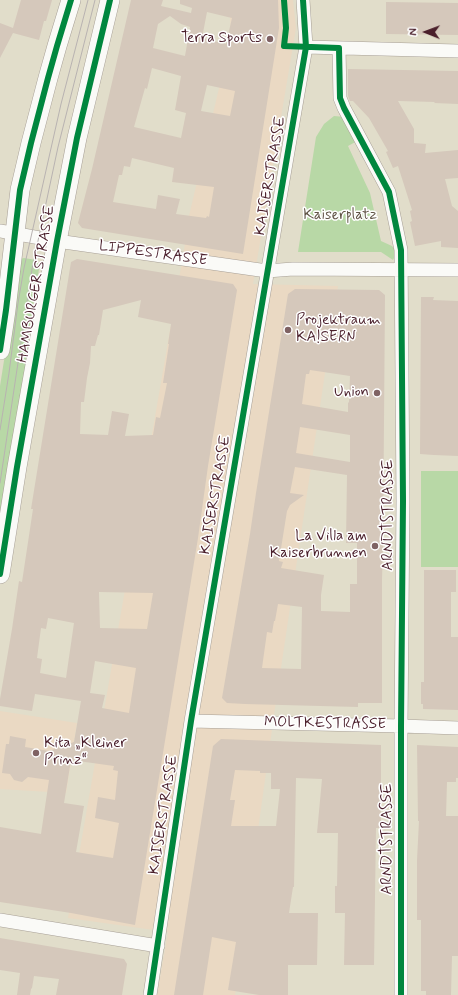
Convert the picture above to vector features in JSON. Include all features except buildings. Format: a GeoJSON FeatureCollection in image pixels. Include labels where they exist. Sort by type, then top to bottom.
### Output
{"type":"FeatureCollection","features":[{"type":"Feature","properties":{"kind":"main road","name":"HAMBURGER STRASSE"},"geometry":{"type":"LineString","coordinates":[[0,350],[6,310],[7,232],[20,190],[57,46],[71,0]]}},
{"type":"Feature","properties":{"kind":"main road","name":"HAMBURGER STRASSE"},"geometry":{"type":"LineString","coordinates":[[0,574],[57,240],[77,138],[110,0]]}},
{"type":"Feature","properties":{"kind":"street","name":"KAISERSTRASSE"},"geometry":{"type":"LineString","coordinates":[[150,995],[191,721],[306,47],[303,0]]}},
{"type":"Feature","properties":{"kind":"street"},"geometry":{"type":"LineString","coordinates":[[306,47],[458,51]]}},
{"type":"Feature","properties":{"kind":"street","name":"ARNDTSTRASSE"},"geometry":{"type":"LineString","coordinates":[[339,48],[340,98],[389,192],[402,250],[403,508],[401,995]]}},
{"type":"Feature","properties":{"kind":"street","name":"LIPPESTRASSE"},"geometry":{"type":"LineString","coordinates":[[7,232],[267,271],[293,269],[458,270]]}},
{"type":"Feature","properties":{"kind":"street","name":"MOLTKESTRASSE"},"geometry":{"type":"LineString","coordinates":[[191,721],[458,728]]}},
{"type":"Feature","properties":{"kind":"street"},"geometry":{"type":"LineString","coordinates":[[0,920],[158,946]]}},
{"type":"Feature","properties":{"kind":"shaded area"},"geometry":{"type":"Polygon","coordinates":[[[229,0],[293,0],[296,28],[253,284],[338,286],[275,708],[235,995],[157,995],[168,932],[68,918],[189,216],[231,37],[229,0]]]}},
{"type":"Feature","properties":{"kind":"shaded area","name":"Kita „Kleiner Prinz“"},"geometry":{"type":"Polygon","coordinates":[[[0,711],[77,723],[66,793],[0,789],[0,711]]]}},
{"type":"Feature","properties":{"kind":"green space","name":"Kaiserplatz"},"geometry":{"type":"Polygon","coordinates":[[[334,116],[345,117],[359,140],[348,146],[370,193],[381,241],[392,246],[397,252],[393,260],[381,252],[298,252],[316,137],[324,124],[334,116]]]}},
{"type":"Feature","properties":{"kind":"green space"},"geometry":{"type":"Polygon","coordinates":[[[24,258],[36,260],[39,269],[30,324],[27,363],[0,517],[0,386],[20,259],[24,258]]]}},
{"type":"Feature","properties":{"kind":"green space"},"geometry":{"type":"Polygon","coordinates":[[[421,471],[458,471],[458,567],[421,567],[421,471]]]}},
{"type":"Feature","properties":{"kind":"tram line"},"geometry":{"type":"LineString","coordinates":[[0,430],[24,268],[61,104],[88,0]]}},
{"type":"Feature","properties":{"kind":"tram line"},"geometry":{"type":"LineString","coordinates":[[0,483],[32,269],[58,147],[95,0]]}},
{"type":"Feature","properties":{"kind":"cycle path"},"geometry":{"type":"LineString","coordinates":[[0,350],[20,190],[48,78],[71,0]]}},
{"type":"Feature","properties":{"kind":"cycle path"},"geometry":{"type":"LineString","coordinates":[[0,574],[17,467],[57,241],[77,138],[110,0]]}},
{"type":"Feature","properties":{"kind":"cycle path"},"geometry":{"type":"LineString","coordinates":[[284,0],[286,28],[284,46],[339,48],[340,98],[389,192],[401,250],[403,501],[401,995]]}},
{"type":"Feature","properties":{"kind":"cycle path"},"geometry":{"type":"LineString","coordinates":[[150,995],[191,721],[306,47],[303,0]]}},
{"type":"Feature","properties":{"kind":"place","name":"Terra Sports"},"geometry":{"type":"Point","coordinates":[270,39]}},
{"type":"Feature","properties":{"kind":"place","name":"Projektraum KA!SERN"},"geometry":{"type":"Point","coordinates":[288,330]}},
{"type":"Feature","properties":{"kind":"place","name":"Union"},"geometry":{"type":"Point","coordinates":[377,393]}},
{"type":"Feature","properties":{"kind":"place","name":"La Villa am Kaiserbrunnen"},"geometry":{"type":"Point","coordinates":[375,546]}},
{"type":"Feature","properties":{"kind":"place","name":"Kita „Kleiner Prinz“"},"geometry":{"type":"Point","coordinates":[36,753]}}]}
